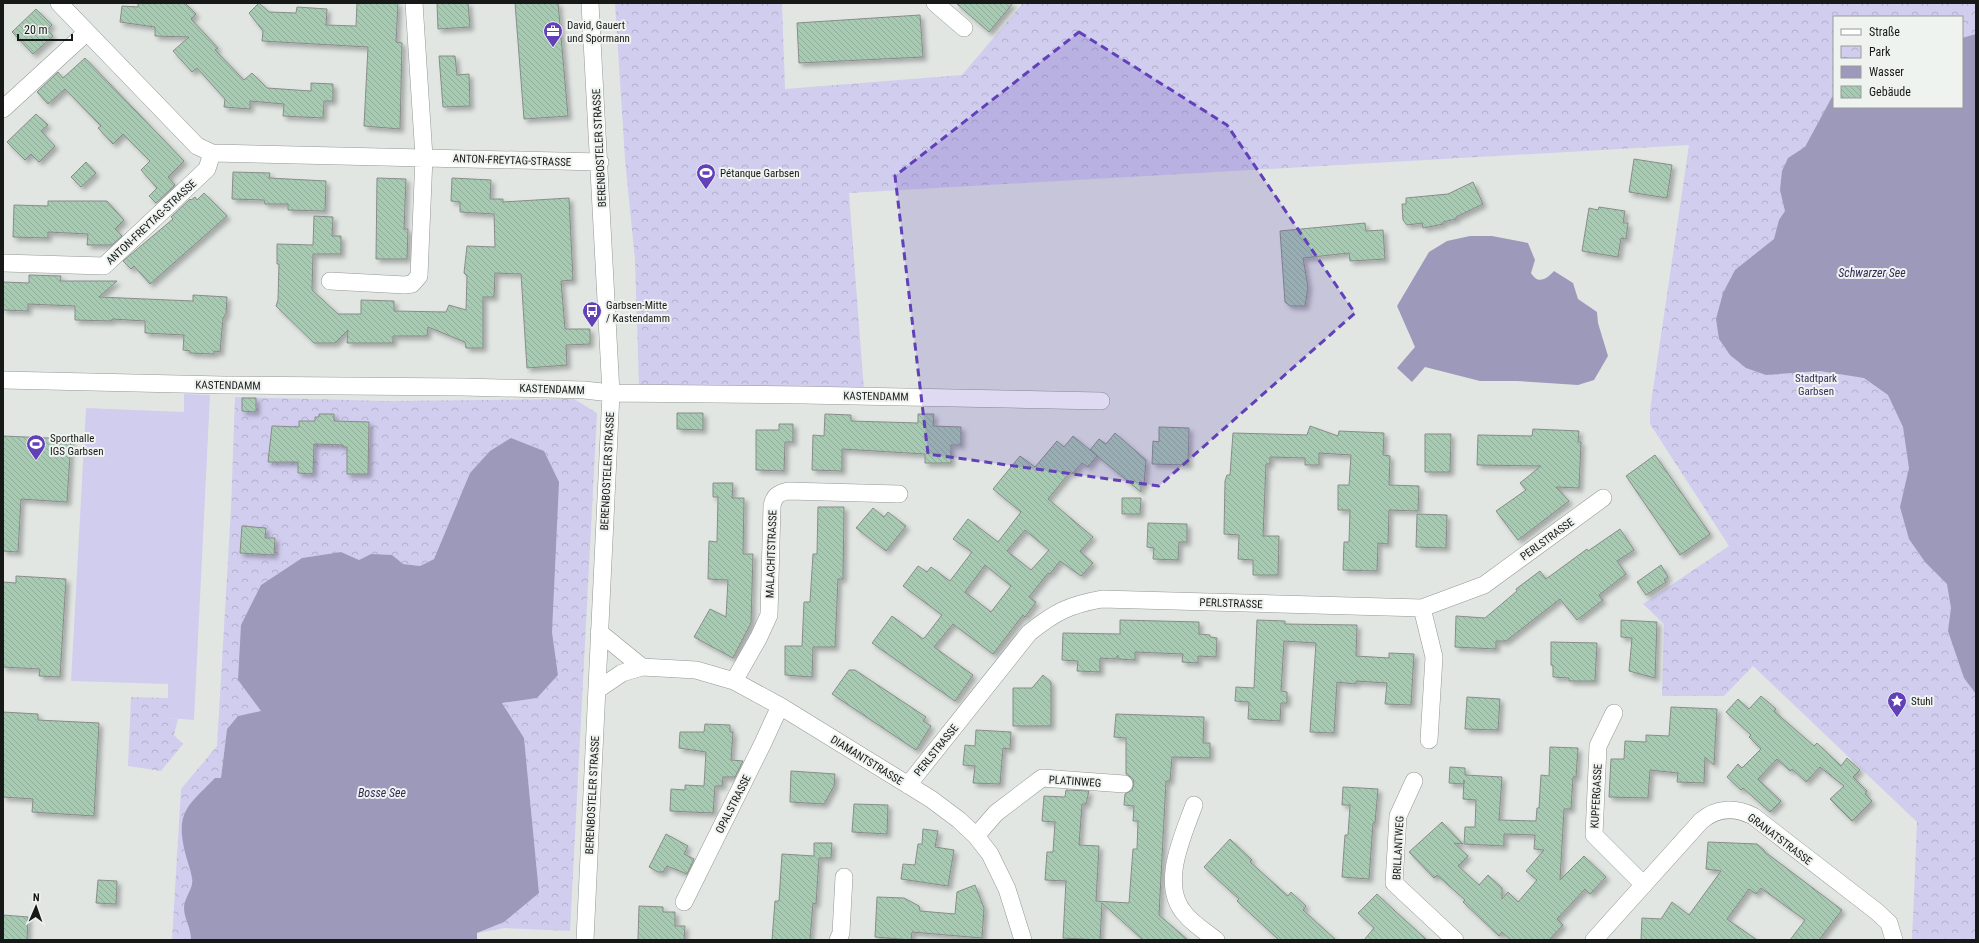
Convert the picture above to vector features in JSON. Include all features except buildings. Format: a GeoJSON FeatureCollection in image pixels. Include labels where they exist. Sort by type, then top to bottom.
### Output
{"type":"FeatureCollection","features":[{"type":"Feature","properties":{"kind":"street","name":"ANTON-FREYTAG-STRASSE"},"geometry":{"type":"LineString","coordinates":[[59,3],[198,146],[212,152],[600,162]]}},
{"type":"Feature","properties":{"kind":"street"},"geometry":{"type":"LineString","coordinates":[[330,281],[405,285],[416,281],[419,276],[424,157],[414,3]]}},
{"type":"Feature","properties":{"kind":"street","name":"BERENBOSTELER STRASSE"},"geometry":{"type":"LineString","coordinates":[[585,940],[611,393],[600,162],[590,3]]}},
{"type":"Feature","properties":{"kind":"street"},"geometry":{"type":"LineString","coordinates":[[935,3],[964,28]]}},
{"type":"Feature","properties":{"kind":"street"},"geometry":{"type":"LineString","coordinates":[[3,109],[87,32]]}},
{"type":"Feature","properties":{"kind":"street","name":"ANTON-FREYTAG-STRASSE"},"geometry":{"type":"LineString","coordinates":[[3,263],[104,266],[207,169],[212,152]]}},
{"type":"Feature","properties":{"kind":"street","name":"KASTENDAMM"},"geometry":{"type":"LineString","coordinates":[[3,380],[223,385],[463,387],[584,390],[611,393],[1101,401]]}},
{"type":"Feature","properties":{"kind":"street","name":"MALACHITSTRASSE"},"geometry":{"type":"LineString","coordinates":[[734,681],[759,637],[769,615],[772,506],[774,498],[780,493],[788,491],[899,494]]}},
{"type":"Feature","properties":{"kind":"street","name":"PERLSTRASSE"},"geometry":{"type":"LineString","coordinates":[[908,785],[1029,633],[1049,617],[1077,604],[1102,599],[1422,608],[1484,585],[1603,498]]}},
{"type":"Feature","properties":{"kind":"street"},"geometry":{"type":"LineString","coordinates":[[1422,608],[1434,657],[1429,740]]}},
{"type":"Feature","properties":{"kind":"street"},"geometry":{"type":"LineString","coordinates":[[600,632],[642,667]]}},
{"type":"Feature","properties":{"kind":"street","name":"DIAMANTSTRASSE"},"geometry":{"type":"LineString","coordinates":[[596,690],[622,673],[642,667],[696,670],[734,681],[780,706],[908,785],[959,820],[976,836],[990,854],[1007,889],[1023,940]]}},
{"type":"Feature","properties":{"kind":"street","name":"OPALSTRASSE"},"geometry":{"type":"LineString","coordinates":[[684,902],[764,743],[780,706]]}},
{"type":"Feature","properties":{"kind":"street","name":"KUPFERGASSE"},"geometry":{"type":"LineString","coordinates":[[1614,713],[1598,746],[1594,835],[1644,885]]}},
{"type":"Feature","properties":{"kind":"street","name":"PLATINWEG"},"geometry":{"type":"LineString","coordinates":[[976,836],[996,813],[1042,778],[1124,784]]}},
{"type":"Feature","properties":{"kind":"street","name":"BRILLANTWEG"},"geometry":{"type":"LineString","coordinates":[[1414,781],[1398,816],[1394,883],[1455,940]]}},
{"type":"Feature","properties":{"kind":"street"},"geometry":{"type":"LineString","coordinates":[[1194,805],[1177,852],[1173,882],[1178,902],[1184,914],[1216,940]]}},
{"type":"Feature","properties":{"kind":"street","name":"GRANATSTRASSE"},"geometry":{"type":"LineString","coordinates":[[1594,940],[1710,813],[1736,810],[1753,816],[1884,918],[1892,930],[1894,940]]}},
{"type":"Feature","properties":{"kind":"street"},"geometry":{"type":"LineString","coordinates":[[838,940],[841,933],[844,877]]}},
{"type":"Feature","properties":{"kind":"highlighted area"},"geometry":{"type":"Polygon","coordinates":[[[1079,32],[1227,125],[1355,313],[1159,486],[928,454],[895,176],[1079,32]]]}},
{"type":"Feature","properties":{"kind":"green space","name":"Stadtpark Garbsen"},"geometry":{"type":"Polygon","coordinates":[[[615,3],[782,3],[785,89],[962,75],[1023,3],[1976,3],[1976,940],[1912,940],[1917,822],[1753,666],[1724,696],[1662,696],[1664,624],[1643,604],[1729,546],[1650,424],[1650,410],[1689,145],[849,193],[864,391],[639,386],[635,260],[625,159],[615,3]]]}},
{"type":"Feature","properties":{"kind":"green space"},"geometry":{"type":"Polygon","coordinates":[[[184,394],[210,395],[194,720],[168,718],[168,684],[71,681],[86,408],[184,412],[184,394]]]}},
{"type":"Feature","properties":{"kind":"green space"},"geometry":{"type":"Polygon","coordinates":[[[235,397],[385,401],[574,399],[597,413],[570,931],[505,928],[477,933],[504,922],[539,893],[524,738],[502,703],[537,698],[558,675],[552,632],[470,473],[434,559],[420,566],[403,564],[371,554],[359,560],[341,552],[302,558],[261,585],[261,711],[238,716],[227,729],[221,778],[192,876],[192,885],[185,908],[185,915],[191,940],[172,940],[181,789],[217,746],[231,509],[235,397]]]}},
{"type":"Feature","properties":{"kind":"green space"},"geometry":{"type":"Polygon","coordinates":[[[131,697],[168,698],[168,718],[178,719],[174,735],[183,744],[161,771],[128,766],[131,697]]]}},
{"type":"Feature","properties":{"kind":"water","name":"Schwarzer See"},"geometry":{"type":"Polygon","coordinates":[[[1976,34],[1976,694],[1964,678],[1948,631],[1951,608],[1947,584],[1925,562],[1909,539],[1900,507],[1909,468],[1903,427],[1888,395],[1864,378],[1820,371],[1766,375],[1746,368],[1730,355],[1719,339],[1716,319],[1723,293],[1735,270],[1774,239],[1779,220],[1785,211],[1780,190],[1782,171],[1788,158],[1805,147],[1832,97],[1833,108],[1963,108],[1963,38],[1976,34]]]}},
{"type":"Feature","properties":{"kind":"water"},"geometry":{"type":"Polygon","coordinates":[[[1470,236],[1492,236],[1528,243],[1535,260],[1531,273],[1534,277],[1542,280],[1554,271],[1573,283],[1578,299],[1597,312],[1598,323],[1608,356],[1594,380],[1578,385],[1517,381],[1480,381],[1425,367],[1412,382],[1397,368],[1415,347],[1397,306],[1429,252],[1447,241],[1470,236]]]}},
{"type":"Feature","properties":{"kind":"water","name":"Bosse See"},"geometry":{"type":"Polygon","coordinates":[[[511,438],[544,451],[559,482],[552,632],[558,675],[537,698],[502,703],[524,738],[539,893],[504,922],[477,933],[477,940],[191,940],[184,908],[192,882],[182,838],[183,818],[191,802],[215,778],[221,778],[227,729],[238,716],[261,711],[238,680],[241,625],[261,585],[302,558],[341,552],[359,560],[371,554],[392,555],[403,564],[420,566],[434,559],[470,473],[490,451],[511,438]]]}},
{"type":"Feature","properties":{"kind":"place","name":"David, Gauert und Spormann"},"geometry":{"type":"Point","coordinates":[553,48]}},
{"type":"Feature","properties":{"kind":"place","name":"Pétanque Garbsen"},"geometry":{"type":"Point","coordinates":[706,190]}},
{"type":"Feature","properties":{"kind":"place","name":"Garbsen-Mitte / Kastendamm"},"geometry":{"type":"Point","coordinates":[592,328]}},
{"type":"Feature","properties":{"kind":"place","name":"Sporthalle IGS Garbsen"},"geometry":{"type":"Point","coordinates":[36,461]}},
{"type":"Feature","properties":{"kind":"place","name":"Stuhl"},"geometry":{"type":"Point","coordinates":[1897,718]}}]}
